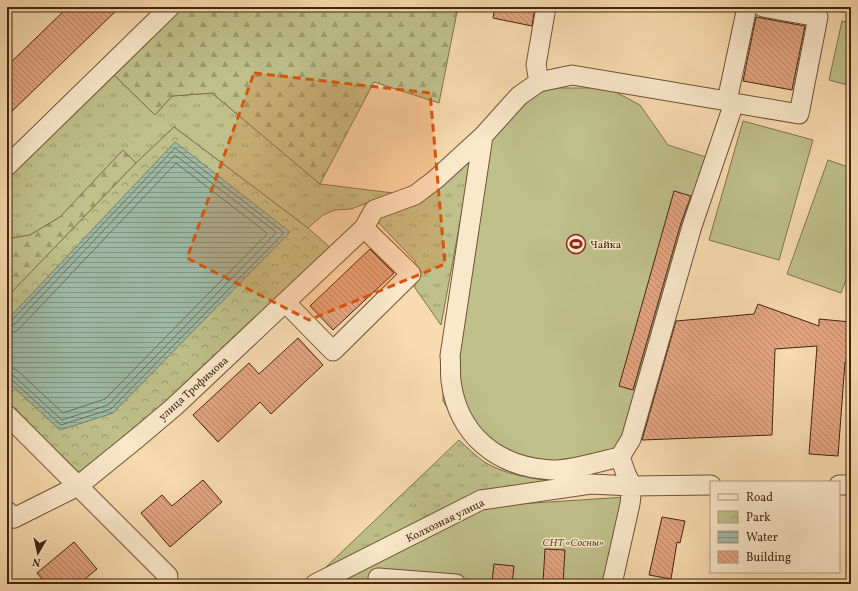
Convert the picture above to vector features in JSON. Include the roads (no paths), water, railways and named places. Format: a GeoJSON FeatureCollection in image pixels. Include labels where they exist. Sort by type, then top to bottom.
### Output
{"type":"FeatureCollection","features":[{"type":"Feature","properties":{"kind":"street"},"geometry":{"type":"LineString","coordinates":[[7,166],[170,7]]}},
{"type":"Feature","properties":{"kind":"street"},"geometry":{"type":"LineString","coordinates":[[546,7],[536,65],[539,82],[572,75],[799,114],[818,17],[763,7]]}},
{"type":"Feature","properties":{"kind":"street"},"geometry":{"type":"LineString","coordinates":[[483,136],[450,356],[450,380],[460,415],[479,441],[496,454],[510,462],[552,470],[620,457],[631,439],[692,226],[731,102],[747,7]]}},
{"type":"Feature","properties":{"kind":"street","name":"улица Трофимова"},"geometry":{"type":"LineString","coordinates":[[9,518],[78,486],[174,407],[364,228],[374,210],[415,195],[436,179],[483,136],[519,96],[539,82]]}},
{"type":"Feature","properties":{"kind":"street"},"geometry":{"type":"LineString","coordinates":[[285,302],[333,351],[411,274],[364,228]]}},
{"type":"Feature","properties":{"kind":"street"},"geometry":{"type":"LineString","coordinates":[[7,415],[168,576]]}},
{"type":"Feature","properties":{"kind":"street"},"geometry":{"type":"LineString","coordinates":[[612,584],[630,504],[632,486],[620,457]]}},
{"type":"Feature","properties":{"kind":"street","name":"Колхозная улица"},"geometry":{"type":"LineString","coordinates":[[315,584],[482,500],[591,484],[632,486],[710,485]]}},
{"type":"Feature","properties":{"kind":"street"},"geometry":{"type":"LineString","coordinates":[[840,485],[851,485]]}},
{"type":"Feature","properties":{"kind":"street"},"geometry":{"type":"LineString","coordinates":[[386,549],[378,581],[456,584]]}},
{"type":"Feature","properties":{"kind":"water"},"geometry":{"type":"Polygon","coordinates":[[[175,142],[290,232],[113,413],[60,430],[7,381],[7,320],[175,142]]]}},
{"type":"Feature","properties":{"kind":"place","name":"Чайка"},"geometry":{"type":"Point","coordinates":[576,244]}},
{"type":"Feature","properties":{"kind":"park label","name":"СНТ «Сосны»"},"geometry":{"type":"Point","coordinates":[573,542]}}]}
